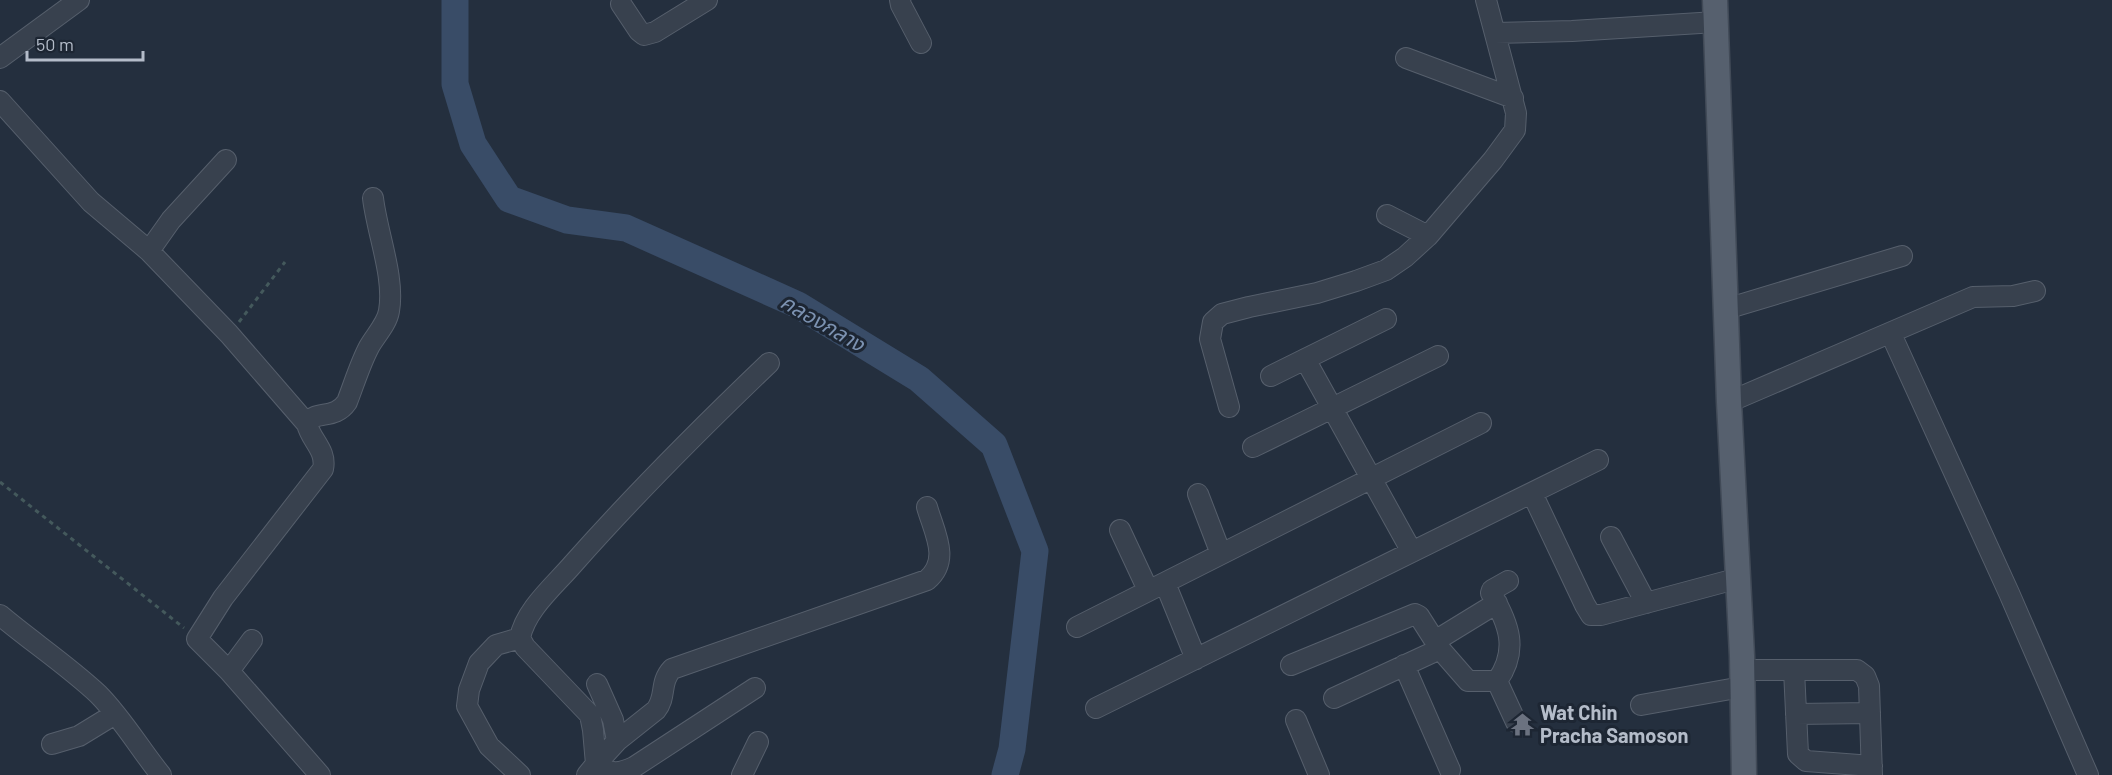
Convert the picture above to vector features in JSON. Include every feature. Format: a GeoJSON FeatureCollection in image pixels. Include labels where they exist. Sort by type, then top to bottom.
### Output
{"type":"FeatureCollection","features":[{"type":"Feature","properties":{"kind":"main road"},"geometry":{"type":"LineString","coordinates":[[1716,11],[1744,775]]}},
{"type":"Feature","properties":{"kind":"street"},"geometry":{"type":"LineString","coordinates":[[0,58],[79,0]]}},
{"type":"Feature","properties":{"kind":"street"},"geometry":{"type":"LineString","coordinates":[[621,4],[644,35],[655,32],[707,0]]}},
{"type":"Feature","properties":{"kind":"street"},"geometry":{"type":"LineString","coordinates":[[900,0],[921,43]]}},
{"type":"Feature","properties":{"kind":"street"},"geometry":{"type":"LineString","coordinates":[[1229,406],[1210,339],[1213,322],[1222,314],[1317,293],[1386,270],[1405,257],[1428,236],[1493,160],[1515,130],[1516,113],[1513,98],[1486,0]]}},
{"type":"Feature","properties":{"kind":"street"},"geometry":{"type":"LineString","coordinates":[[1495,33],[1572,31],[1716,11]]}},
{"type":"Feature","properties":{"kind":"street"},"geometry":{"type":"LineString","coordinates":[[1407,58],[1513,98]]}},
{"type":"Feature","properties":{"kind":"street"},"geometry":{"type":"LineString","coordinates":[[0,102],[91,202],[148,251],[229,334],[307,424],[308,430],[323,454],[323,469],[223,598],[197,639],[229,671],[320,775]]}},
{"type":"Feature","properties":{"kind":"street"},"geometry":{"type":"LineString","coordinates":[[148,251],[171,220],[226,160]]}},
{"type":"Feature","properties":{"kind":"street"},"geometry":{"type":"LineString","coordinates":[[307,424],[309,419],[341,410],[347,402],[368,349],[389,313],[386,255],[373,198]]}},
{"type":"Feature","properties":{"kind":"street"},"geometry":{"type":"LineString","coordinates":[[1387,215],[1428,236]]}},
{"type":"Feature","properties":{"kind":"street"},"geometry":{"type":"LineString","coordinates":[[1726,309],[1902,256]]}},
{"type":"Feature","properties":{"kind":"street"},"geometry":{"type":"LineString","coordinates":[[1729,402],[1892,334],[1973,297],[2013,296],[2036,291]]}},
{"type":"Feature","properties":{"kind":"street"},"geometry":{"type":"LineString","coordinates":[[1271,376],[1386,319]]}},
{"type":"Feature","properties":{"kind":"street"},"geometry":{"type":"LineString","coordinates":[[1892,334],[2004,583],[2085,774]]}},
{"type":"Feature","properties":{"kind":"street"},"geometry":{"type":"LineString","coordinates":[[1253,447],[1438,356]]}},
{"type":"Feature","properties":{"kind":"street"},"geometry":{"type":"LineString","coordinates":[[1305,358],[1412,552]]}},
{"type":"Feature","properties":{"kind":"street"},"geometry":{"type":"LineString","coordinates":[[591,770],[590,715],[525,647],[520,638],[527,617],[612,521],[706,422],[769,363]]}},
{"type":"Feature","properties":{"kind":"street"},"geometry":{"type":"LineString","coordinates":[[1077,627],[1481,423]]}},
{"type":"Feature","properties":{"kind":"street"},"geometry":{"type":"LineString","coordinates":[[1096,708],[1598,460]]}},
{"type":"Feature","properties":{"kind":"street"},"geometry":{"type":"LineString","coordinates":[[1532,493],[1585,605],[1592,615],[1601,615],[1738,578]]}},
{"type":"Feature","properties":{"kind":"street"},"geometry":{"type":"LineString","coordinates":[[1198,494],[1221,554]]}},
{"type":"Feature","properties":{"kind":"street"},"geometry":{"type":"LineString","coordinates":[[591,770],[617,741],[661,704],[666,676],[672,669],[927,579],[936,572],[940,550],[927,507]]}},
{"type":"Feature","properties":{"kind":"street"},"geometry":{"type":"LineString","coordinates":[[1120,530],[1157,586],[1196,659]]}},
{"type":"Feature","properties":{"kind":"street"},"geometry":{"type":"LineString","coordinates":[[1611,537],[1646,603]]}},
{"type":"Feature","properties":{"kind":"street"},"geometry":{"type":"LineString","coordinates":[[1497,681],[1505,670],[1510,655],[1510,637],[1503,613],[1491,593],[1492,590],[1508,581]]}},
{"type":"Feature","properties":{"kind":"street"},"geometry":{"type":"LineString","coordinates":[[1334,698],[1404,665],[1497,603]]}},
{"type":"Feature","properties":{"kind":"street"},"geometry":{"type":"LineString","coordinates":[[1291,665],[1415,614],[1419,616],[1437,645],[1468,681],[1497,681]]}},
{"type":"Feature","properties":{"kind":"street"},"geometry":{"type":"LineString","coordinates":[[0,615],[72,672],[115,714],[161,775]]}},
{"type":"Feature","properties":{"kind":"street"},"geometry":{"type":"LineString","coordinates":[[520,638],[496,645],[479,663],[469,690],[467,706],[489,746],[520,775]]}},
{"type":"Feature","properties":{"kind":"street"},"geometry":{"type":"LineString","coordinates":[[229,671],[252,640]]}},
{"type":"Feature","properties":{"kind":"street"},"geometry":{"type":"LineString","coordinates":[[1404,665],[1450,770]]}},
{"type":"Feature","properties":{"kind":"street"},"geometry":{"type":"LineString","coordinates":[[1641,705],[1742,678],[1794,670],[1857,670],[1865,676],[1869,686],[1872,770],[1806,761],[1801,758],[1798,754],[1794,670]]}},
{"type":"Feature","properties":{"kind":"street"},"geometry":{"type":"LineString","coordinates":[[1497,681],[1516,722]]}},
{"type":"Feature","properties":{"kind":"street"},"geometry":{"type":"LineString","coordinates":[[597,684],[613,720],[617,741]]}},
{"type":"Feature","properties":{"kind":"street"},"geometry":{"type":"LineString","coordinates":[[591,770],[621,773],[634,767],[755,688]]}},
{"type":"Feature","properties":{"kind":"street"},"geometry":{"type":"LineString","coordinates":[[1796,714],[1870,713]]}},
{"type":"Feature","properties":{"kind":"street"},"geometry":{"type":"LineString","coordinates":[[52,744],[79,736],[115,714]]}},
{"type":"Feature","properties":{"kind":"street"},"geometry":{"type":"LineString","coordinates":[[1296,720],[1319,775]]}},
{"type":"Feature","properties":{"kind":"street"},"geometry":{"type":"LineString","coordinates":[[742,775],[758,742]]}},
{"type":"Feature","properties":{"kind":"path"},"geometry":{"type":"LineString","coordinates":[[229,334],[285,262]]}},
{"type":"Feature","properties":{"kind":"path"},"geometry":{"type":"LineString","coordinates":[[0,482],[197,639]]}},
{"type":"Feature","properties":{"kind":"waterway","name":"คลองกลาง"},"geometry":{"type":"LineString","coordinates":[[455,0],[455,84],[473,144],[509,199],[567,220],[626,228],[798,305],[919,379],[994,445],[1035,551],[1012,749],[1005,775]]}},
{"type":"Feature","properties":{"kind":"place","name":"Wat Chin Pracha Samoson"},"geometry":{"type":"Point","coordinates":[1522,724]}}]}
